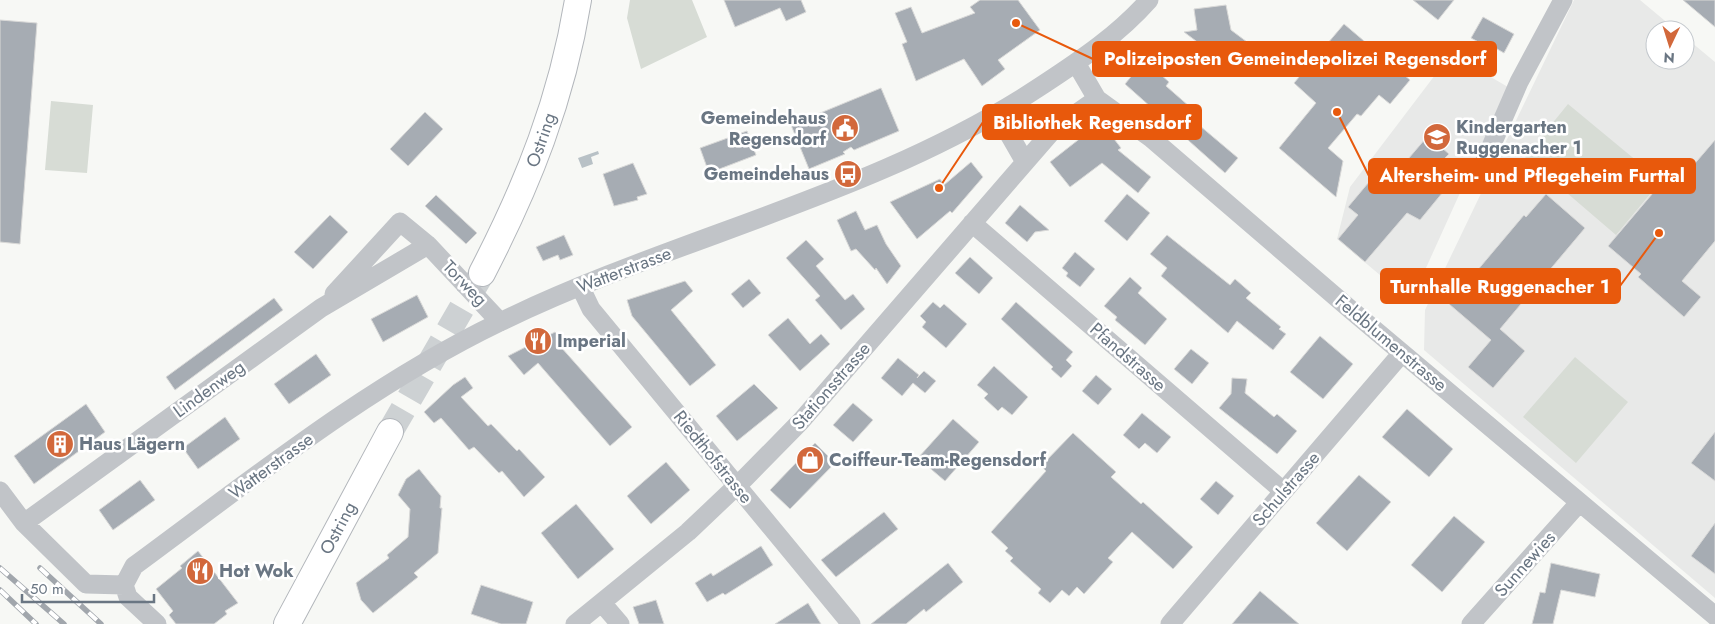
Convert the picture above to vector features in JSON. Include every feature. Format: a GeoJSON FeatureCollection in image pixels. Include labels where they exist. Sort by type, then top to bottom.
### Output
{"type":"FeatureCollection","features":[{"type":"Feature","properties":{"kind":"main road","name":"Ostring"},"geometry":{"type":"LineString","coordinates":[[482,272],[534,163],[559,86],[578,0]]}},
{"type":"Feature","properties":{"kind":"main road","name":"Ostring"},"geometry":{"type":"LineString","coordinates":[[287,624],[390,432]]}},
{"type":"Feature","properties":{"kind":"street","name":"Watterstrasse"},"geometry":{"type":"LineString","coordinates":[[124,585],[134,566],[308,438],[416,368],[500,322],[580,286],[818,198],[916,156],[998,115],[1076,64],[1106,41],[1149,0]]}},
{"type":"Feature","properties":{"kind":"street"},"geometry":{"type":"LineString","coordinates":[[1483,165],[1519,82],[1563,0]]}},
{"type":"Feature","properties":{"kind":"street","name":"Feldblumenstrasse"},"geometry":{"type":"LineString","coordinates":[[1076,64],[1097,99],[1151,138],[1402,353],[1715,616]]}},
{"type":"Feature","properties":{"kind":"street","name":"Stationsstrasse"},"geometry":{"type":"LineString","coordinates":[[575,624],[688,532],[737,487],[801,421],[1054,129],[1097,99]]}},
{"type":"Feature","properties":{"kind":"street"},"geometry":{"type":"LineString","coordinates":[[998,115],[1025,162]]}},
{"type":"Feature","properties":{"kind":"street","name":"Lindenweg"},"geometry":{"type":"LineString","coordinates":[[24,523],[321,308],[428,245],[400,222],[321,308]]}},
{"type":"Feature","properties":{"kind":"street","name":"Pfandstrasse"},"geometry":{"type":"LineString","coordinates":[[972,224],[1283,491]]}},
{"type":"Feature","properties":{"kind":"street","name":"Torweg"},"geometry":{"type":"LineString","coordinates":[[428,245],[500,322]]}},
{"type":"Feature","properties":{"kind":"street","name":"Riedthofstrasse"},"geometry":{"type":"LineString","coordinates":[[580,286],[591,309],[851,624]]}},
{"type":"Feature","properties":{"kind":"street","name":"Schulstrasse"},"geometry":{"type":"LineString","coordinates":[[1170,624],[1402,353]]}},
{"type":"Feature","properties":{"kind":"street"},"geometry":{"type":"LineString","coordinates":[[0,491],[24,523],[86,584],[124,585],[128,597],[157,624]]}},
{"type":"Feature","properties":{"kind":"street","name":"Sunnewies"},"geometry":{"type":"LineString","coordinates":[[1471,624],[1579,503]]}},
{"type":"Feature","properties":{"kind":"street"},"geometry":{"type":"LineString","coordinates":[[602,603],[620,624]]}},
{"type":"Feature","properties":{"kind":"shaded area"},"geometry":{"type":"Polygon","coordinates":[[[630,0],[692,0],[707,37],[641,69],[627,18],[630,0]]]}},
{"type":"Feature","properties":{"kind":"shaded area"},"geometry":{"type":"Polygon","coordinates":[[[1574,0],[1640,0],[1664,20],[1645,20],[1645,70],[1695,70],[1695,45],[1715,62],[1715,598],[1424,350],[1425,310],[1574,0]]]}},
{"type":"Feature","properties":{"kind":"shaded area","name":"Kindergarten Ruggenacher 1"},"geometry":{"type":"Polygon","coordinates":[[[1451,54],[1508,87],[1411,301],[1337,239],[1350,187],[1451,54]]]}},
{"type":"Feature","properties":{"kind":"shaded area"},"geometry":{"type":"Polygon","coordinates":[[[51,101],[93,105],[87,173],[45,170],[51,101]]]}},
{"type":"Feature","properties":{"kind":"shaded area"},"geometry":{"type":"Polygon","coordinates":[[[1568,104],[1661,181],[1616,235],[1525,157],[1568,104]]]}},
{"type":"Feature","properties":{"kind":"shaded area"},"geometry":{"type":"Polygon","coordinates":[[[598,151],[599,154],[591,157],[593,164],[582,168],[578,158],[598,151]]]}},
{"type":"Feature","properties":{"kind":"shaded area"},"geometry":{"type":"Polygon","coordinates":[[[1575,357],[1628,402],[1576,463],[1523,417],[1575,357]]]}},
{"type":"Feature","properties":{"kind":"building"},"geometry":{"type":"Polygon","coordinates":[[[724,0],[801,0],[806,12],[786,21],[780,8],[735,27],[724,0]]]}},
{"type":"Feature","properties":{"kind":"building"},"geometry":{"type":"Polygon","coordinates":[[[980,0],[1018,0],[1040,30],[998,60],[1005,69],[982,86],[964,59],[916,81],[902,44],[907,42],[895,13],[911,7],[922,33],[975,13],[970,7],[980,0]]]}},
{"type":"Feature","properties":{"kind":"building"},"geometry":{"type":"Polygon","coordinates":[[[1413,0],[1454,0],[1438,20],[1413,0]]]}},
{"type":"Feature","properties":{"kind":"building"},"geometry":{"type":"Polygon","coordinates":[[[1683,0],[1715,0],[1715,27],[1683,0]]]}},
{"type":"Feature","properties":{"kind":"building"},"geometry":{"type":"Polygon","coordinates":[[[1226,5],[1231,30],[1251,45],[1242,57],[1245,59],[1236,71],[1184,32],[1197,30],[1194,9],[1226,5]]]}},
{"type":"Feature","properties":{"kind":"building"},"geometry":{"type":"Polygon","coordinates":[[[1483,17],[1514,34],[1504,53],[1485,42],[1484,45],[1471,38],[1483,17]]]}},
{"type":"Feature","properties":{"kind":"building"},"geometry":{"type":"Polygon","coordinates":[[[0,20],[37,23],[20,244],[0,242],[0,20]]]}},
{"type":"Feature","properties":{"kind":"building"},"geometry":{"type":"Polygon","coordinates":[[[1344,24],[1410,80],[1390,104],[1379,95],[1361,116],[1357,114],[1328,148],[1343,161],[1336,197],[1279,148],[1316,103],[1294,83],[1344,24]]]}},
{"type":"Feature","properties":{"kind":"building"},"geometry":{"type":"Polygon","coordinates":[[[1143,62],[1149,67],[1150,65],[1169,82],[1166,86],[1198,114],[1193,120],[1238,158],[1225,173],[1125,84],[1143,62]]]}},
{"type":"Feature","properties":{"kind":"building","name":"Gemeindehaus Regensdorf"},"geometry":{"type":"Polygon","coordinates":[[[881,88],[899,131],[854,150],[851,147],[843,152],[845,154],[809,169],[791,125],[881,88]]]}},
{"type":"Feature","properties":{"kind":"building"},"geometry":{"type":"Polygon","coordinates":[[[425,112],[443,129],[408,166],[390,149],[425,112]]]}},
{"type":"Feature","properties":{"kind":"building"},"geometry":{"type":"Polygon","coordinates":[[[1101,122],[1121,148],[1118,150],[1151,177],[1138,193],[1102,163],[1070,187],[1050,162],[1101,122]]]}},
{"type":"Feature","properties":{"kind":"building"},"geometry":{"type":"Polygon","coordinates":[[[747,131],[756,155],[709,173],[700,148],[747,131]]]}},
{"type":"Feature","properties":{"kind":"building"},"geometry":{"type":"Polygon","coordinates":[[[1426,138],[1431,142],[1433,140],[1449,154],[1441,162],[1457,175],[1420,220],[1407,213],[1365,262],[1338,239],[1358,215],[1348,207],[1374,176],[1385,186],[1426,138]]]}},
{"type":"Feature","properties":{"kind":"building"},"geometry":{"type":"Polygon","coordinates":[[[1715,140],[1715,241],[1682,281],[1701,297],[1684,317],[1638,277],[1641,274],[1608,246],[1675,167],[1685,175],[1715,140]]]}},
{"type":"Feature","properties":{"kind":"building"},"geometry":{"type":"Polygon","coordinates":[[[971,162],[983,177],[952,213],[950,211],[917,239],[890,202],[940,179],[944,185],[971,162]]]}},
{"type":"Feature","properties":{"kind":"building"},"geometry":{"type":"Polygon","coordinates":[[[633,163],[647,194],[637,197],[638,200],[614,206],[603,174],[633,163]]]}},
{"type":"Feature","properties":{"kind":"building"},"geometry":{"type":"Polygon","coordinates":[[[1127,194],[1150,213],[1127,241],[1104,221],[1127,194]]]}},
{"type":"Feature","properties":{"kind":"building"},"geometry":{"type":"Polygon","coordinates":[[[1546,194],[1585,228],[1500,329],[1525,351],[1493,388],[1468,367],[1491,340],[1449,304],[1524,215],[1526,217],[1546,194]]]}},
{"type":"Feature","properties":{"kind":"building"},"geometry":{"type":"Polygon","coordinates":[[[436,195],[477,233],[466,244],[425,206],[436,195]]]}},
{"type":"Feature","properties":{"kind":"building"},"geometry":{"type":"Polygon","coordinates":[[[1020,205],[1049,230],[1035,232],[1027,242],[1005,223],[1020,205]]]}},
{"type":"Feature","properties":{"kind":"building"},"geometry":{"type":"Polygon","coordinates":[[[856,211],[865,230],[877,225],[886,244],[901,266],[887,284],[876,268],[875,270],[856,249],[851,251],[837,220],[856,211]]]}},
{"type":"Feature","properties":{"kind":"building"},"geometry":{"type":"Polygon","coordinates":[[[330,215],[348,232],[313,269],[294,252],[330,215]]]}},
{"type":"Feature","properties":{"kind":"building"},"geometry":{"type":"Polygon","coordinates":[[[564,235],[573,255],[560,260],[558,255],[543,261],[536,247],[564,235]]]}},
{"type":"Feature","properties":{"kind":"building"},"geometry":{"type":"Polygon","coordinates":[[[1167,235],[1230,285],[1235,279],[1251,293],[1246,298],[1281,327],[1279,329],[1286,334],[1273,350],[1237,321],[1228,333],[1161,276],[1167,268],[1150,254],[1167,235]]]}},
{"type":"Feature","properties":{"kind":"building"},"geometry":{"type":"Polygon","coordinates":[[[806,240],[824,259],[816,266],[845,300],[853,294],[865,309],[841,330],[815,300],[820,296],[786,258],[806,240]]]}},
{"type":"Feature","properties":{"kind":"building"},"geometry":{"type":"Polygon","coordinates":[[[1075,252],[1095,269],[1080,287],[1066,276],[1068,273],[1062,268],[1075,252]]]}},
{"type":"Feature","properties":{"kind":"building"},"geometry":{"type":"Polygon","coordinates":[[[970,257],[993,278],[979,294],[955,273],[970,257]]]}},
{"type":"Feature","properties":{"kind":"building"},"geometry":{"type":"Polygon","coordinates":[[[1130,277],[1142,288],[1138,293],[1167,319],[1145,345],[1115,320],[1117,317],[1104,306],[1130,277]]]}},
{"type":"Feature","properties":{"kind":"building"},"geometry":{"type":"Polygon","coordinates":[[[749,279],[761,293],[743,308],[731,294],[749,279]]]}},
{"type":"Feature","properties":{"kind":"building"},"geometry":{"type":"Polygon","coordinates":[[[685,281],[693,291],[671,310],[716,365],[690,386],[632,316],[627,300],[685,281]]]}},
{"type":"Feature","properties":{"kind":"building"},"geometry":{"type":"Polygon","coordinates":[[[417,295],[428,317],[383,342],[371,319],[417,295]]]}},
{"type":"Feature","properties":{"kind":"building"},"geometry":{"type":"Polygon","coordinates":[[[274,298],[283,310],[175,390],[166,377],[274,298]]]}},
{"type":"Feature","properties":{"kind":"building"},"geometry":{"type":"Polygon","coordinates":[[[933,302],[940,308],[944,304],[967,324],[946,348],[922,327],[926,322],[920,316],[933,302]]]}},
{"type":"Feature","properties":{"kind":"building"},"geometry":{"type":"Polygon","coordinates":[[[1016,302],[1073,352],[1066,360],[1072,366],[1061,378],[1051,369],[1053,367],[1001,319],[1016,302]]]}},
{"type":"Feature","properties":{"kind":"building"},"geometry":{"type":"Polygon","coordinates":[[[788,318],[810,344],[821,334],[830,344],[800,371],[768,335],[788,318]]]}},
{"type":"Feature","properties":{"kind":"building"},"geometry":{"type":"Polygon","coordinates":[[[555,332],[564,342],[560,346],[632,427],[610,446],[538,363],[524,375],[508,356],[555,332]]]}},
{"type":"Feature","properties":{"kind":"building"},"geometry":{"type":"Polygon","coordinates":[[[1320,336],[1353,364],[1323,399],[1290,372],[1320,336]]]}},
{"type":"Feature","properties":{"kind":"building"},"geometry":{"type":"Polygon","coordinates":[[[1191,349],[1209,363],[1192,384],[1174,369],[1191,349]]]}},
{"type":"Feature","properties":{"kind":"building"},"geometry":{"type":"Polygon","coordinates":[[[316,354],[331,375],[289,404],[274,384],[316,354]]]}},
{"type":"Feature","properties":{"kind":"building"},"geometry":{"type":"Polygon","coordinates":[[[898,358],[919,375],[917,378],[924,371],[936,381],[925,393],[913,383],[902,396],[881,378],[898,358]]]}},
{"type":"Feature","properties":{"kind":"building"},"geometry":{"type":"Polygon","coordinates":[[[994,366],[1028,397],[1012,415],[1002,407],[998,411],[984,398],[988,394],[977,385],[994,366]]]}},
{"type":"Feature","properties":{"kind":"building"},"geometry":{"type":"Polygon","coordinates":[[[1096,375],[1112,389],[1098,405],[1082,391],[1096,375]]]}},
{"type":"Feature","properties":{"kind":"building"},"geometry":{"type":"Polygon","coordinates":[[[465,377],[473,388],[461,397],[488,426],[491,424],[517,451],[519,449],[545,477],[524,497],[502,471],[499,473],[474,447],[469,450],[441,418],[434,423],[424,412],[453,385],[465,377]]]}},
{"type":"Feature","properties":{"kind":"building"},"geometry":{"type":"Polygon","coordinates":[[[1232,378],[1247,379],[1245,393],[1274,417],[1277,414],[1297,431],[1277,454],[1219,408],[1231,394],[1232,378]]]}},
{"type":"Feature","properties":{"kind":"building"},"geometry":{"type":"Polygon","coordinates":[[[754,384],[778,408],[737,441],[716,416],[754,384]]]}},
{"type":"Feature","properties":{"kind":"building"},"geometry":{"type":"Polygon","coordinates":[[[853,403],[873,420],[853,442],[833,425],[853,403]]]}},
{"type":"Feature","properties":{"kind":"building","name":"Haus Lägern"},"geometry":{"type":"Polygon","coordinates":[[[86,404],[105,432],[34,484],[14,456],[86,404]]]}},
{"type":"Feature","properties":{"kind":"building"},"geometry":{"type":"Polygon","coordinates":[[[1407,409],[1453,449],[1429,477],[1382,437],[1407,409]]]}},
{"type":"Feature","properties":{"kind":"building"},"geometry":{"type":"Polygon","coordinates":[[[1142,413],[1171,437],[1157,453],[1145,443],[1139,449],[1123,435],[1142,413]]]}},
{"type":"Feature","properties":{"kind":"building"},"geometry":{"type":"Polygon","coordinates":[[[225,417],[240,439],[198,469],[183,448],[225,417]]]}},
{"type":"Feature","properties":{"kind":"building"},"geometry":{"type":"Polygon","coordinates":[[[953,419],[979,442],[945,481],[918,458],[953,419]]]}},
{"type":"Feature","properties":{"kind":"building"},"geometry":{"type":"Polygon","coordinates":[[[1715,432],[1715,481],[1691,463],[1715,432]]]}},
{"type":"Feature","properties":{"kind":"building"},"geometry":{"type":"Polygon","coordinates":[[[1073,433],[1116,472],[1111,477],[1141,504],[1143,502],[1193,547],[1173,569],[1132,532],[1108,558],[1113,562],[1084,594],[1077,587],[1069,596],[1062,590],[1050,603],[1038,593],[1041,589],[1010,561],[1013,558],[1005,551],[1008,548],[991,532],[1046,471],[1041,466],[1073,433]]]}},
{"type":"Feature","properties":{"kind":"building"},"geometry":{"type":"Polygon","coordinates":[[[815,443],[835,463],[790,509],[770,490],[815,443]]]}},
{"type":"Feature","properties":{"kind":"building"},"geometry":{"type":"Polygon","coordinates":[[[666,462],[690,490],[651,524],[627,496],[666,462]]]}},
{"type":"Feature","properties":{"kind":"building"},"geometry":{"type":"Polygon","coordinates":[[[419,469],[441,496],[440,508],[442,508],[438,553],[414,573],[418,577],[373,613],[361,600],[356,583],[389,558],[387,555],[408,537],[410,509],[398,495],[406,479],[419,469]]]}},
{"type":"Feature","properties":{"kind":"building"},"geometry":{"type":"Polygon","coordinates":[[[1359,475],[1391,502],[1347,551],[1316,523],[1359,475]]]}},
{"type":"Feature","properties":{"kind":"building"},"geometry":{"type":"Polygon","coordinates":[[[140,480],[155,500],[113,530],[99,510],[140,480]]]}},
{"type":"Feature","properties":{"kind":"building"},"geometry":{"type":"Polygon","coordinates":[[[1216,481],[1234,496],[1218,515],[1200,499],[1216,481]]]}},
{"type":"Feature","properties":{"kind":"building"},"geometry":{"type":"Polygon","coordinates":[[[576,504],[614,549],[578,579],[541,533],[576,504]]]}},
{"type":"Feature","properties":{"kind":"building"},"geometry":{"type":"Polygon","coordinates":[[[884,512],[898,529],[836,577],[821,560],[884,512]]]}},
{"type":"Feature","properties":{"kind":"building"},"geometry":{"type":"Polygon","coordinates":[[[1454,516],[1485,542],[1442,592],[1411,565],[1454,516]]]}},
{"type":"Feature","properties":{"kind":"building"},"geometry":{"type":"Polygon","coordinates":[[[1715,523],[1715,574],[1691,556],[1715,523]]]}},
{"type":"Feature","properties":{"kind":"building"},"geometry":{"type":"Polygon","coordinates":[[[761,546],[773,565],[725,595],[723,593],[707,602],[695,583],[711,573],[713,576],[761,546]]]}},
{"type":"Feature","properties":{"kind":"building"},"geometry":{"type":"Polygon","coordinates":[[[198,551],[238,603],[225,611],[227,614],[214,624],[176,624],[169,615],[173,611],[156,589],[182,568],[180,566],[198,551]]]}},
{"type":"Feature","properties":{"kind":"building"},"geometry":{"type":"Polygon","coordinates":[[[948,563],[963,582],[926,612],[924,609],[906,624],[871,624],[948,563]]]}},
{"type":"Feature","properties":{"kind":"building"},"geometry":{"type":"Polygon","coordinates":[[[1551,563],[1600,574],[1595,597],[1561,590],[1553,624],[1532,624],[1540,592],[1545,593],[1551,563]]]}},
{"type":"Feature","properties":{"kind":"building"},"geometry":{"type":"Polygon","coordinates":[[[481,585],[533,602],[526,624],[501,624],[471,614],[481,585]]]}},
{"type":"Feature","properties":{"kind":"building"},"geometry":{"type":"Polygon","coordinates":[[[1260,591],[1299,624],[1232,624],[1260,591]]]}},
{"type":"Feature","properties":{"kind":"building"},"geometry":{"type":"Polygon","coordinates":[[[656,600],[664,624],[639,624],[633,607],[656,600]]]}},
{"type":"Feature","properties":{"kind":"building"},"geometry":{"type":"Polygon","coordinates":[[[808,603],[821,624],[775,624],[808,603]]]}},
{"type":"Feature","properties":{"kind":"tunnel"},"geometry":{"type":"LineString","coordinates":[[390,432],[482,273]]}},
{"type":"Feature","properties":{"kind":"railway"},"geometry":{"type":"LineString","coordinates":[[0,568],[64,624]]}},
{"type":"Feature","properties":{"kind":"railway"},"geometry":{"type":"LineString","coordinates":[[40,568],[101,624]]}},
{"type":"Feature","properties":{"kind":"railway"},"geometry":{"type":"LineString","coordinates":[[0,590],[36,624]]}},
{"type":"Feature","properties":{"kind":"place","name":"Polizeiposten Gemeindepolizei Regensdorf"},"geometry":{"type":"Point","coordinates":[1016,23]}},
{"type":"Feature","properties":{"kind":"place","name":"Altersheim- und Pflegeheim Furttal"},"geometry":{"type":"Point","coordinates":[1337,112]}},
{"type":"Feature","properties":{"kind":"place","name":"Gemeindehaus Regensdorf"},"geometry":{"type":"Point","coordinates":[845,128]}},
{"type":"Feature","properties":{"kind":"place","name":"Kindergarten Ruggenacher 1"},"geometry":{"type":"Point","coordinates":[1437,137]}},
{"type":"Feature","properties":{"kind":"place","name":"Gemeindehaus"},"geometry":{"type":"Point","coordinates":[848,174]}},
{"type":"Feature","properties":{"kind":"place","name":"Bibliothek Regensdorf"},"geometry":{"type":"Point","coordinates":[939,188]}},
{"type":"Feature","properties":{"kind":"place","name":"Turnhalle Ruggenacher 1"},"geometry":{"type":"Point","coordinates":[1659,233]}},
{"type":"Feature","properties":{"kind":"place","name":"Imperial"},"geometry":{"type":"Point","coordinates":[538,341]}},
{"type":"Feature","properties":{"kind":"place","name":"Haus Lägern"},"geometry":{"type":"Point","coordinates":[60,444]}},
{"type":"Feature","properties":{"kind":"place","name":"Coiffeur-Team-Regensdorf"},"geometry":{"type":"Point","coordinates":[810,460]}},
{"type":"Feature","properties":{"kind":"place","name":"Hot Wok"},"geometry":{"type":"Point","coordinates":[200,571]}}]}
